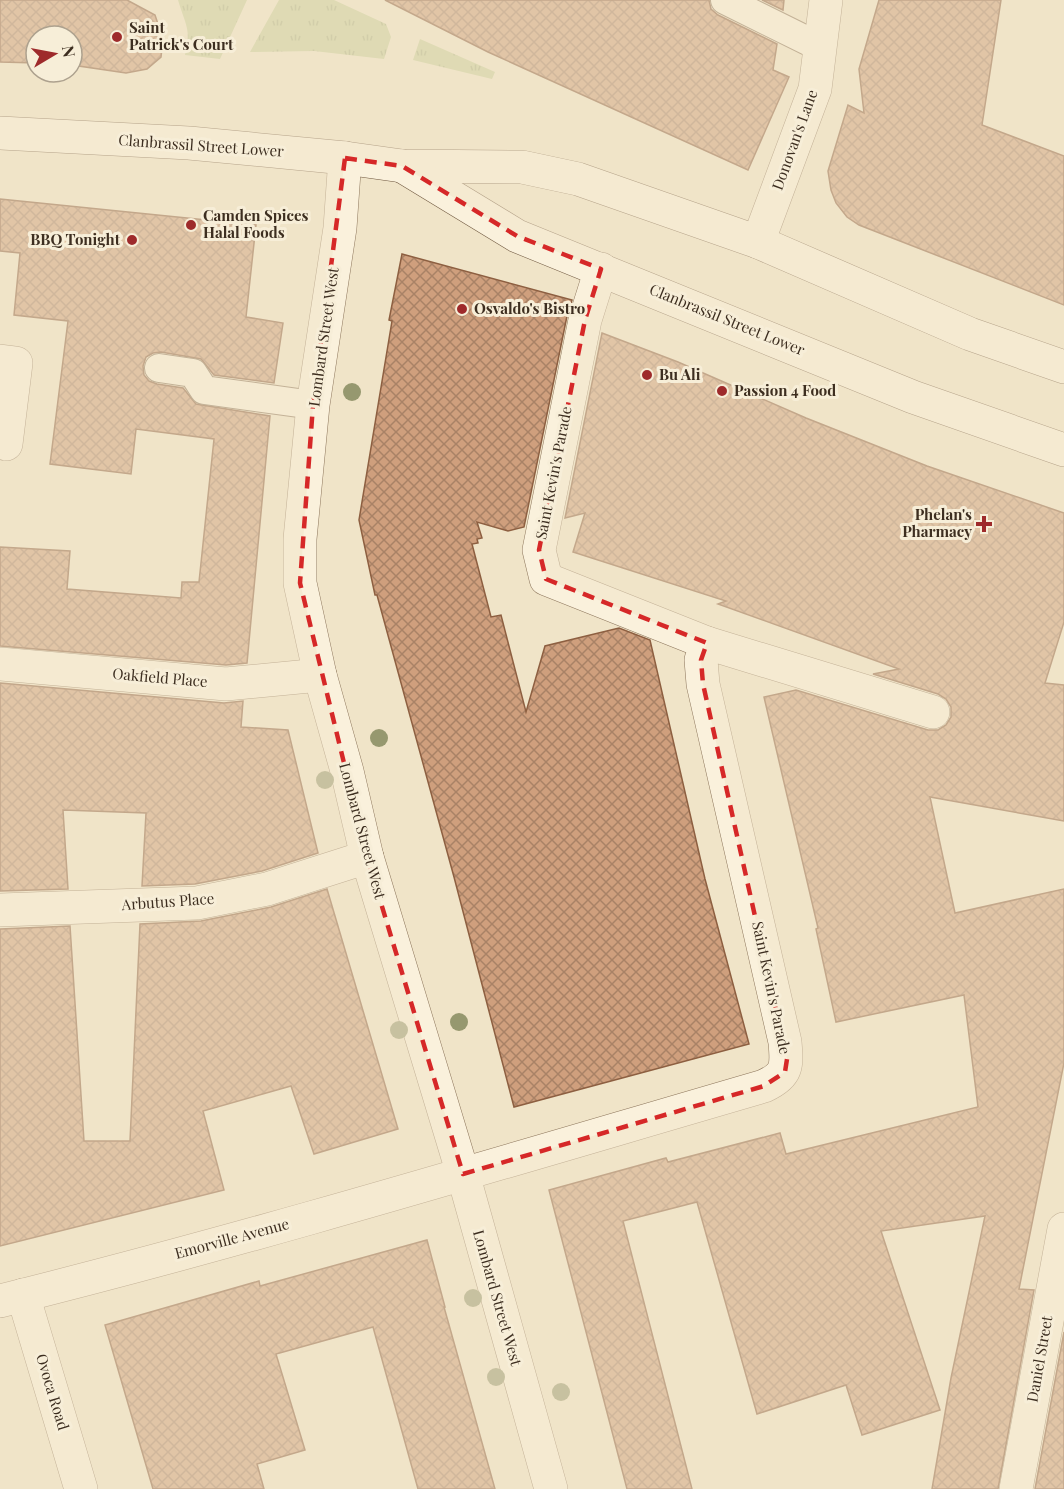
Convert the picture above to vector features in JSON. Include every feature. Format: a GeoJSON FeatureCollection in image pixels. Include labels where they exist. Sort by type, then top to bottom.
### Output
{"type":"FeatureCollection","features":[{"type":"Feature","properties":{"kind":"street","name":"Donovan's Lane"},"geometry":{"type":"LineString","coordinates":[[758,242],[815,89],[826,0]]}},
{"type":"Feature","properties":{"kind":"street","name":"Clanbrassil Street Lower"},"geometry":{"type":"LineString","coordinates":[[0,132],[189,143],[345,158],[402,166],[522,167],[578,179],[758,242],[970,334],[1064,367]]}},
{"type":"Feature","properties":{"kind":"street","name":"Lombard Street West"},"geometry":{"type":"LineString","coordinates":[[345,158],[340,228],[313,405],[300,539],[300,583],[320,675],[347,771],[367,857],[463,1174],[551,1489]]}},
{"type":"Feature","properties":{"kind":"street","name":"Clanbrassil Street Lower"},"geometry":{"type":"LineString","coordinates":[[402,166],[517,236],[913,397],[1064,450]]}},
{"type":"Feature","properties":{"kind":"street","name":"Saint Kevin's Parade"},"geometry":{"type":"LineString","coordinates":[[601,269],[585,320],[539,550],[546,579],[707,643],[933,712]]}},
{"type":"Feature","properties":{"kind":"street"},"geometry":{"type":"LineString","coordinates":[[0,361],[16,363],[6,444]]}},
{"type":"Feature","properties":{"kind":"street","name":"Saint Kevin's Parade"},"geometry":{"type":"LineString","coordinates":[[463,1174],[764,1086],[775,1081],[785,1072],[787,1059],[785,1041],[703,684],[701,660],[707,643]]}},
{"type":"Feature","properties":{"kind":"street","name":"Oakfield Place"},"geometry":{"type":"LineString","coordinates":[[0,664],[226,684],[320,675]]}},
{"type":"Feature","properties":{"kind":"street","name":"Arbutus Place"},"geometry":{"type":"LineString","coordinates":[[0,910],[197,903],[267,889],[367,857]]}},
{"type":"Feature","properties":{"kind":"street","name":"Emorville Avenue"},"geometry":{"type":"LineString","coordinates":[[12,1298],[463,1174]]}},
{"type":"Feature","properties":{"kind":"street","name":"Daniel Street"},"geometry":{"type":"LineString","coordinates":[[1016,1489],[1064,1229]]}},
{"type":"Feature","properties":{"kind":"street","name":"Ovoca Road"},"geometry":{"type":"LineString","coordinates":[[12,1298],[81,1489]]}},
{"type":"Feature","properties":{"kind":"lane"},"geometry":{"type":"LineString","coordinates":[[725,0],[820,47]]}},
{"type":"Feature","properties":{"kind":"lane"},"geometry":{"type":"LineString","coordinates":[[159,368],[193,373],[204,390],[313,405]]}},
{"type":"Feature","properties":{"kind":"highlighted area"},"geometry":{"type":"Polygon","coordinates":[[[345,158],[402,166],[517,236],[601,269],[585,320],[539,550],[546,579],[707,643],[701,660],[703,684],[787,1059],[785,1072],[764,1086],[463,1174],[367,857],[300,583],[313,405],[345,158]]]}},
{"type":"Feature","properties":{"kind":"green space"},"geometry":{"type":"Polygon","coordinates":[[[178,0],[247,0],[220,59],[185,55],[188,33],[178,0]]]}},
{"type":"Feature","properties":{"kind":"green space"},"geometry":{"type":"Polygon","coordinates":[[[279,0],[334,0],[386,24],[391,37],[384,59],[314,51],[250,52],[279,0]]]}},
{"type":"Feature","properties":{"kind":"green space"},"geometry":{"type":"Polygon","coordinates":[[[420,39],[495,72],[492,79],[413,60],[420,39]]]}},
{"type":"Feature","properties":{"kind":"building","name":"Saint Patrick's Court"},"geometry":{"type":"Polygon","coordinates":[[[0,0],[127,0],[155,15],[163,39],[161,57],[147,69],[126,73],[84,67],[84,24],[24,24],[24,63],[0,62],[0,0]]]}},
{"type":"Feature","properties":{"kind":"building"},"geometry":{"type":"Polygon","coordinates":[[[385,0],[709,0],[711,9],[718,15],[777,44],[773,70],[789,77],[748,170],[488,52],[385,0]]]}},
{"type":"Feature","properties":{"kind":"building"},"geometry":{"type":"Polygon","coordinates":[[[762,0],[784,0],[783,10],[762,0]]]}},
{"type":"Feature","properties":{"kind":"building"},"geometry":{"type":"Polygon","coordinates":[[[879,0],[1001,0],[982,125],[1064,156],[1064,305],[859,225],[847,217],[836,203],[828,171],[848,105],[864,113],[859,69],[879,0]]]}},
{"type":"Feature","properties":{"kind":"building"},"geometry":{"type":"Polygon","coordinates":[[[0,199],[256,225],[246,317],[283,323],[274,383],[214,375],[201,359],[161,352],[146,357],[143,366],[144,375],[149,381],[183,388],[196,404],[270,416],[247,663],[226,665],[0,646],[0,547],[70,551],[67,589],[181,598],[182,582],[199,582],[214,439],[136,429],[131,474],[50,464],[68,321],[14,315],[20,253],[0,251],[0,199]]]}},
{"type":"Feature","properties":{"kind":"building"},"geometry":{"type":"Polygon","coordinates":[[[402,254],[572,300],[524,527],[508,531],[477,522],[482,538],[477,539],[478,543],[472,544],[491,617],[501,615],[526,712],[545,646],[619,628],[650,640],[705,879],[749,1044],[514,1107],[454,877],[377,595],[375,595],[359,520],[392,321],[389,320],[402,254]]]}},
{"type":"Feature","properties":{"kind":"building"},"geometry":{"type":"Polygon","coordinates":[[[602,333],[678,362],[806,418],[927,466],[1064,513],[1064,622],[1045,683],[1064,685],[1064,821],[930,797],[955,913],[1064,889],[1064,1063],[1019,1289],[1034,1290],[998,1489],[932,1489],[951,1378],[985,1216],[881,1231],[940,1410],[862,1435],[846,1385],[757,1414],[697,1202],[623,1221],[692,1489],[627,1489],[549,1190],[666,1158],[668,1162],[780,1133],[786,1154],[978,1107],[964,995],[836,1022],[816,929],[818,928],[764,697],[796,690],[928,730],[938,730],[946,725],[951,717],[951,707],[946,699],[938,694],[873,674],[899,669],[718,604],[726,601],[573,552],[585,513],[565,518],[602,333]]]}},
{"type":"Feature","properties":{"kind":"building"},"geometry":{"type":"Polygon","coordinates":[[[0,683],[224,703],[243,701],[241,727],[288,730],[318,853],[262,871],[195,884],[142,886],[146,813],[63,810],[68,889],[0,891],[0,683]]]}},
{"type":"Feature","properties":{"kind":"building"},"geometry":{"type":"Polygon","coordinates":[[[327,889],[398,1129],[314,1154],[291,1086],[203,1111],[224,1190],[0,1246],[0,929],[70,926],[84,1141],[130,1141],[140,924],[201,921],[271,907],[327,889]]]}},
{"type":"Feature","properties":{"kind":"building"},"geometry":{"type":"Polygon","coordinates":[[[427,1240],[495,1489],[418,1489],[373,1327],[276,1354],[305,1450],[257,1464],[264,1489],[153,1489],[105,1325],[259,1281],[260,1286],[427,1240]]]}},
{"type":"Feature","properties":{"kind":"building"},"geometry":{"type":"Polygon","coordinates":[[[1064,1332],[1064,1489],[1035,1489],[1064,1332]]]}},
{"type":"Feature","properties":{"kind":"place","name":"Saint Patrick's Court"},"geometry":{"type":"Point","coordinates":[117,37]}},
{"type":"Feature","properties":{"kind":"place","name":"Camden Spices Halal Foods"},"geometry":{"type":"Point","coordinates":[191,225]}},
{"type":"Feature","properties":{"kind":"place","name":"BBQ Tonight"},"geometry":{"type":"Point","coordinates":[132,240]}},
{"type":"Feature","properties":{"kind":"place","name":"Osvaldo's Bistro"},"geometry":{"type":"Point","coordinates":[462,309]}},
{"type":"Feature","properties":{"kind":"place","name":"Bu Ali"},"geometry":{"type":"Point","coordinates":[647,375]}},
{"type":"Feature","properties":{"kind":"place","name":"Passion 4 Food"},"geometry":{"type":"Point","coordinates":[722,391]}},
{"type":"Feature","properties":{"kind":"place","name":"Phelan's Pharmacy"},"geometry":{"type":"Point","coordinates":[984,524]}}]}
